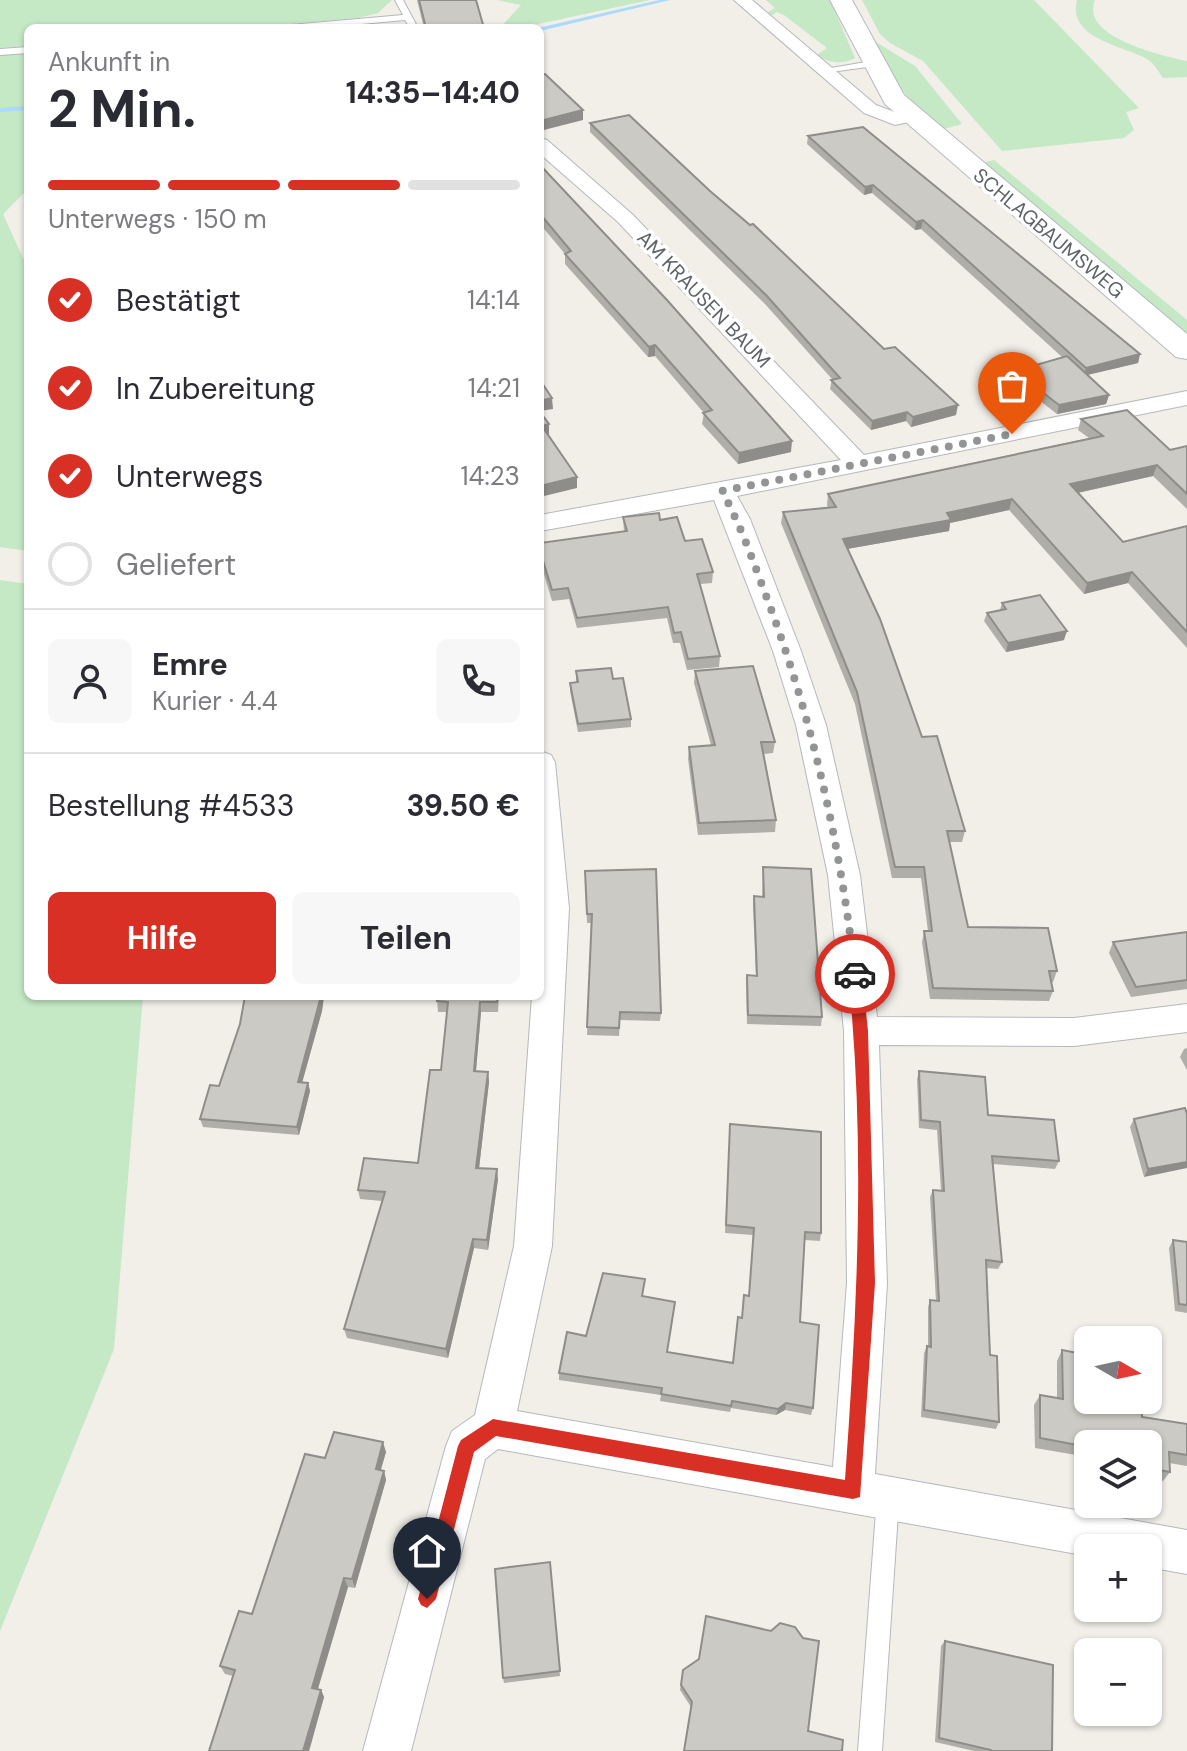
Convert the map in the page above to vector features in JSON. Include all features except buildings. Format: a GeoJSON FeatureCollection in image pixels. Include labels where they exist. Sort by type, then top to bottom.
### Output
{"type":"FeatureCollection","features":[{"type":"Feature","properties":{"kind":"main road","name":"SCHLAGBAUMSWEG"},"geometry":{"type":"LineString","coordinates":[[841,0],[872,64],[894,99],[1187,350]]}},
{"type":"Feature","properties":{"kind":"street"},"geometry":{"type":"LineString","coordinates":[[742,0],[823,70],[883,116],[912,116]]}},
{"type":"Feature","properties":{"kind":"street","name":"AM KRAUSEN BAUM"},"geometry":{"type":"LineString","coordinates":[[544,147],[625,218],[859,464]]}},
{"type":"Feature","properties":{"kind":"street"},"geometry":{"type":"LineString","coordinates":[[544,522],[722,491],[1187,398]]}},
{"type":"Feature","properties":{"kind":"street"},"geometry":{"type":"LineString","coordinates":[[722,491],[737,519],[787,651],[811,725],[844,875],[861,1031],[871,1494]]}},
{"type":"Feature","properties":{"kind":"street"},"geometry":{"type":"LineString","coordinates":[[387,1751],[467,1446],[493,1427],[533,1246],[553,908],[544,807]]}},
{"type":"Feature","properties":{"kind":"street"},"geometry":{"type":"LineString","coordinates":[[861,1031],[1074,1032],[1187,1018]]}},
{"type":"Feature","properties":{"kind":"street"},"geometry":{"type":"LineString","coordinates":[[493,1427],[1187,1552]]}},
{"type":"Feature","properties":{"kind":"lane"},"geometry":{"type":"LineString","coordinates":[[399,0],[412,24]]}},
{"type":"Feature","properties":{"kind":"lane"},"geometry":{"type":"LineString","coordinates":[[333,24],[408,17]]}},
{"type":"Feature","properties":{"kind":"lane"},"geometry":{"type":"LineString","coordinates":[[0,52],[24,50]]}},
{"type":"Feature","properties":{"kind":"lane"},"geometry":{"type":"LineString","coordinates":[[823,70],[872,64]]}},
{"type":"Feature","properties":{"kind":"lane"},"geometry":{"type":"LineString","coordinates":[[870,1751],[871,1494]]}},
{"type":"Feature","properties":{"kind":"green space"},"geometry":{"type":"Polygon","coordinates":[[[0,0],[392,0],[378,13],[358,18],[291,24],[24,24],[24,46],[0,48],[0,0]]]}},
{"type":"Feature","properties":{"kind":"green space"},"geometry":{"type":"Polygon","coordinates":[[[497,0],[650,0],[539,24],[504,24],[521,5],[497,0]]]}},
{"type":"Feature","properties":{"kind":"green space"},"geometry":{"type":"Polygon","coordinates":[[[766,0],[830,0],[855,58],[836,62],[817,55],[827,48],[784,15],[777,12],[769,17],[765,14],[775,8],[766,0]]]}},
{"type":"Feature","properties":{"kind":"green space"},"geometry":{"type":"Polygon","coordinates":[[[862,0],[1034,0],[1139,108],[1126,112],[1134,130],[1124,138],[1002,151],[923,61],[880,34],[862,0]]]}},
{"type":"Feature","properties":{"kind":"green space"},"geometry":{"type":"Polygon","coordinates":[[[1077,0],[1095,0],[1093,13],[1099,24],[1111,34],[1143,49],[1187,61],[1187,77],[1163,78],[1147,59],[1089,32],[1076,13],[1077,0]]]}},
{"type":"Feature","properties":{"kind":"green space"},"geometry":{"type":"Polygon","coordinates":[[[871,39],[915,66],[962,124],[940,130],[929,120],[901,88],[871,39]]]}},
{"type":"Feature","properties":{"kind":"green space"},"geometry":{"type":"Polygon","coordinates":[[[24,52],[24,193],[3,214],[24,260],[24,550],[0,547],[0,54],[24,52]]]}},
{"type":"Feature","properties":{"kind":"green space"},"geometry":{"type":"Polygon","coordinates":[[[994,160],[1187,320],[1187,333],[1183,334],[982,163],[994,160]]]}},
{"type":"Feature","properties":{"kind":"green space"},"geometry":{"type":"Polygon","coordinates":[[[0,580],[24,583],[24,1000],[143,1000],[114,1349],[0,1631],[0,580]]]}},
{"type":"Feature","properties":{"kind":"waterway"},"geometry":{"type":"LineString","coordinates":[[544,28],[667,0]]}},
{"type":"Feature","properties":{"kind":"waterway"},"geometry":{"type":"LineString","coordinates":[[0,110],[24,108]]}},
{"type":"Feature","properties":{"kind":"way so far"},"geometry":{"type":"LineString","coordinates":[[855,974],[844,875],[811,725],[787,651],[737,519],[722,491],[1012,434]]}},
{"type":"Feature","properties":{"kind":"route"},"geometry":{"type":"LineString","coordinates":[[427,1599],[467,1446],[493,1427],[853,1490],[867,1283],[861,1031],[855,974]]}}]}
